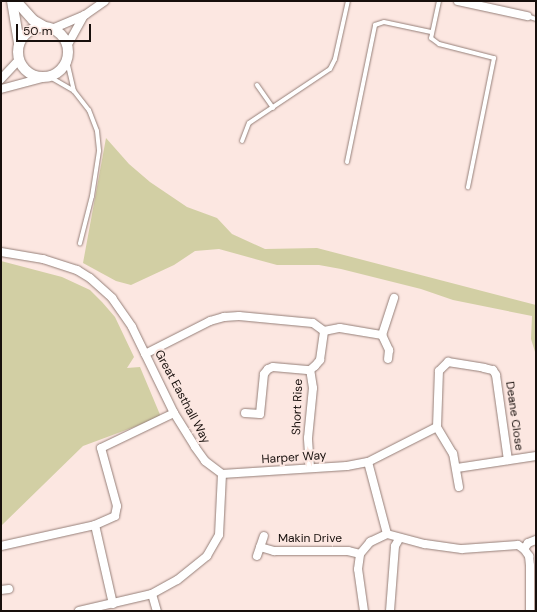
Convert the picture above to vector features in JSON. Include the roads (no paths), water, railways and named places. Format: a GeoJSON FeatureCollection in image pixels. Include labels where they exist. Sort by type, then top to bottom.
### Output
{"type":"FeatureCollection","features":[{"type":"Feature","properties":{"kind":"street"},"geometry":{"type":"LineString","coordinates":[[12,1],[19,43],[19,60],[28,73],[46,77]]}},
{"type":"Feature","properties":{"kind":"street"},"geometry":{"type":"LineString","coordinates":[[1,89],[57,73],[67,61],[67,46],[64,39],[33,20],[16,1]]}},
{"type":"Feature","properties":{"kind":"street"},"geometry":{"type":"LineString","coordinates":[[19,43],[29,31],[48,28],[85,15],[105,1]]}},
{"type":"Feature","properties":{"kind":"street"},"geometry":{"type":"LineString","coordinates":[[458,1],[527,16]]}},
{"type":"Feature","properties":{"kind":"street"},"geometry":{"type":"LineString","coordinates":[[67,46],[85,15]]}},
{"type":"Feature","properties":{"kind":"street"},"geometry":{"type":"LineString","coordinates":[[1,80],[19,60]]}},
{"type":"Feature","properties":{"kind":"street","name":"Great Easthall Way"},"geometry":{"type":"LineString","coordinates":[[1,252],[43,259],[76,270],[90,278],[122,311],[174,413],[205,461],[222,474]]}},
{"type":"Feature","properties":{"kind":"street"},"geometry":{"type":"LineString","coordinates":[[388,359],[389,350],[382,334],[394,298]]}},
{"type":"Feature","properties":{"kind":"street"},"geometry":{"type":"LineString","coordinates":[[145,354],[210,321],[224,317],[239,316],[313,323],[324,331],[340,328],[382,334]]}},
{"type":"Feature","properties":{"kind":"street","name":"Short Rise"},"geometry":{"type":"LineString","coordinates":[[245,413],[260,414],[264,374],[268,369],[273,367],[310,370],[320,360],[324,331]]}},
{"type":"Feature","properties":{"kind":"street","name":"Deane Close"},"geometry":{"type":"LineString","coordinates":[[437,427],[438,379],[443,366],[448,362],[492,370],[497,381],[508,460]]}},
{"type":"Feature","properties":{"kind":"street","name":"Short Rise"},"geometry":{"type":"LineString","coordinates":[[310,370],[313,388],[308,438],[310,468]]}},
{"type":"Feature","properties":{"kind":"street"},"geometry":{"type":"LineString","coordinates":[[1,546],[95,525],[115,516],[118,510],[102,448],[174,413]]}},
{"type":"Feature","properties":{"kind":"street"},"geometry":{"type":"LineString","coordinates":[[387,534],[368,462],[437,427],[453,454],[457,468],[459,487]]}},
{"type":"Feature","properties":{"kind":"street","name":"Deane Close"},"geometry":{"type":"LineString","coordinates":[[457,468],[536,456]]}},
{"type":"Feature","properties":{"kind":"street","name":"Harper Way"},"geometry":{"type":"LineString","coordinates":[[222,474],[310,468],[368,462]]}},
{"type":"Feature","properties":{"kind":"street"},"geometry":{"type":"LineString","coordinates":[[79,611],[152,594],[186,574],[207,556],[216,544],[221,525],[219,496],[222,474]]}},
{"type":"Feature","properties":{"kind":"street"},"geometry":{"type":"LineString","coordinates":[[95,525],[113,604]]}},
{"type":"Feature","properties":{"kind":"street"},"geometry":{"type":"LineString","coordinates":[[364,611],[358,569],[360,554],[370,542],[387,534],[399,539],[462,549],[518,545],[524,549],[529,556],[530,611]]}},
{"type":"Feature","properties":{"kind":"street"},"geometry":{"type":"LineString","coordinates":[[256,556],[264,536]]}},
{"type":"Feature","properties":{"kind":"street"},"geometry":{"type":"LineString","coordinates":[[390,611],[395,546],[399,539]]}},
{"type":"Feature","properties":{"kind":"street"},"geometry":{"type":"LineString","coordinates":[[524,549],[528,543],[536,540]]}},
{"type":"Feature","properties":{"kind":"street","name":"Makin Drive"},"geometry":{"type":"LineString","coordinates":[[260,547],[274,551],[348,551],[360,554]]}},
{"type":"Feature","properties":{"kind":"street"},"geometry":{"type":"LineString","coordinates":[[152,594],[157,611]]}},
{"type":"Feature","properties":{"kind":"lane"},"geometry":{"type":"LineString","coordinates":[[242,141],[246,126],[330,69],[335,59],[348,1]]}},
{"type":"Feature","properties":{"kind":"lane"},"geometry":{"type":"LineString","coordinates":[[439,1],[431,32],[431,38],[439,44],[494,58],[468,187]]}},
{"type":"Feature","properties":{"kind":"lane"},"geometry":{"type":"LineString","coordinates":[[527,16],[536,19]]}},
{"type":"Feature","properties":{"kind":"lane"},"geometry":{"type":"LineString","coordinates":[[347,162],[375,25],[384,22],[431,32]]}},
{"type":"Feature","properties":{"kind":"lane"},"geometry":{"type":"LineString","coordinates":[[67,61],[74,92]]}},
{"type":"Feature","properties":{"kind":"lane"},"geometry":{"type":"LineString","coordinates":[[46,77],[74,92],[89,110],[97,131],[99,152],[92,196],[80,243]]}},
{"type":"Feature","properties":{"kind":"lane"},"geometry":{"type":"LineString","coordinates":[[257,85],[273,108]]}}]}
